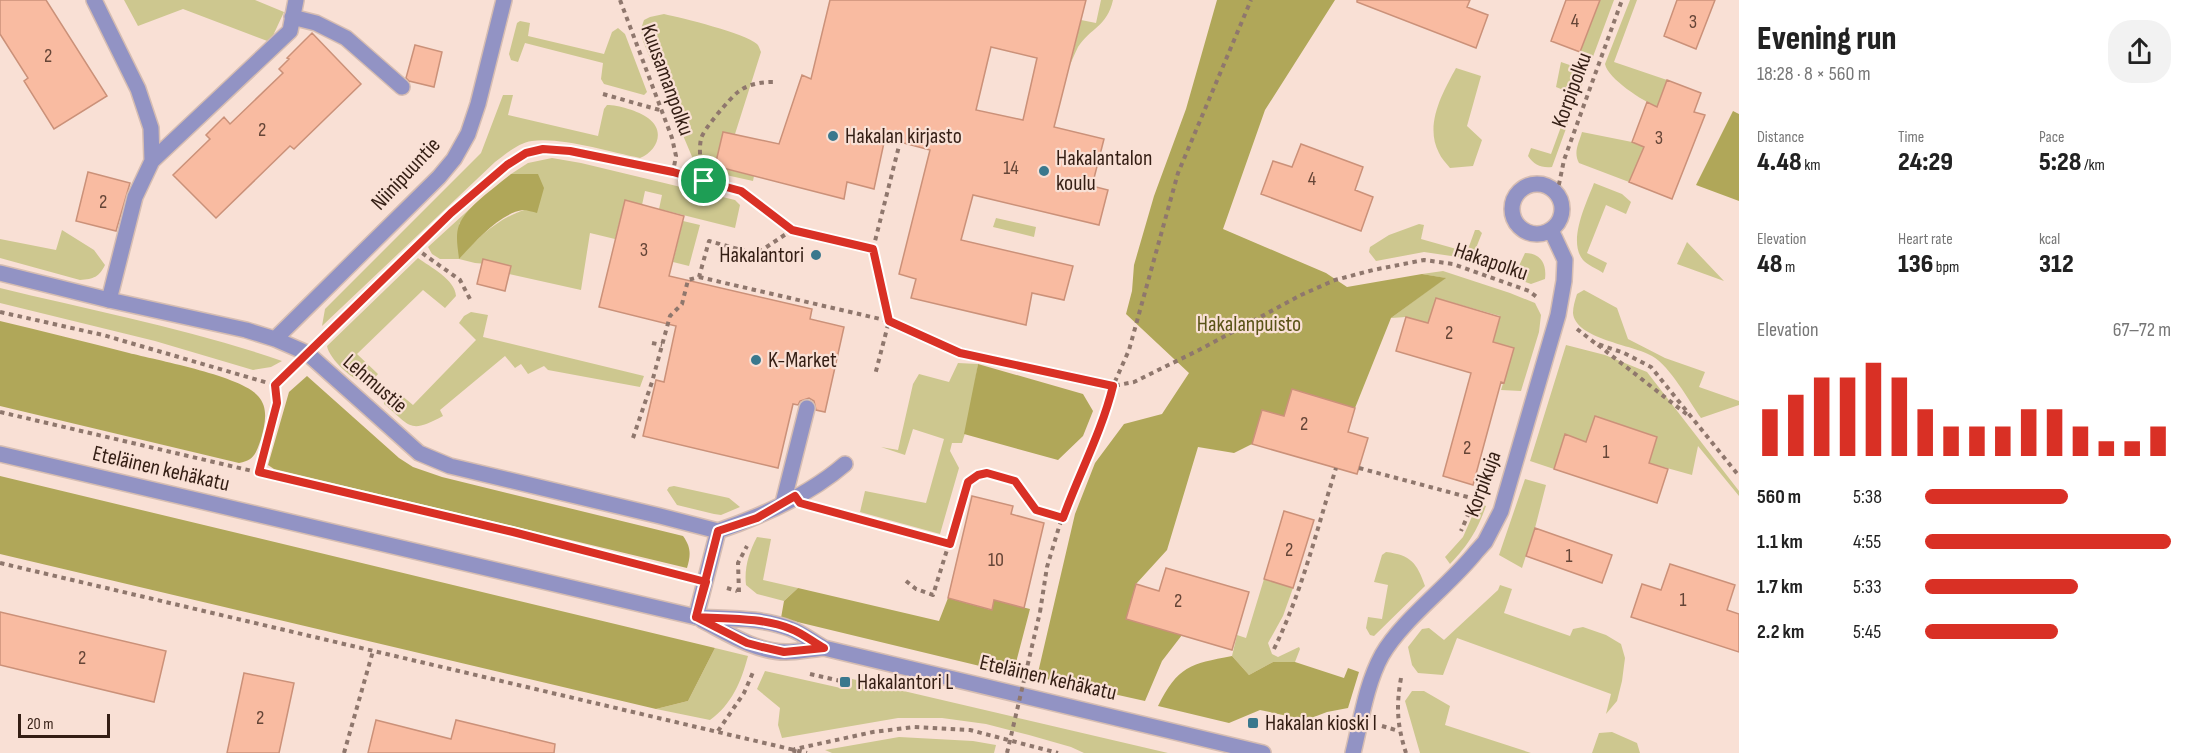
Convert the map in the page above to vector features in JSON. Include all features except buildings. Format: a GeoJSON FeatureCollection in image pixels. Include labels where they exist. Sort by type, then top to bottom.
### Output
{"type":"FeatureCollection","features":[{"type":"Feature","properties":{"kind":"street"},"geometry":{"type":"LineString","coordinates":[[94,0],[138,89],[151,128],[152,161]]}},
{"type":"Feature","properties":{"kind":"street"},"geometry":{"type":"LineString","coordinates":[[109,300],[135,197],[152,161],[290,31],[296,0]]}},
{"type":"Feature","properties":{"kind":"street","name":"Niinipuuntie"},"geometry":{"type":"LineString","coordinates":[[275,339],[439,177],[454,159],[468,134],[478,104],[504,0]]}},
{"type":"Feature","properties":{"kind":"street"},"geometry":{"type":"LineString","coordinates":[[292,17],[316,23],[346,38],[402,87]]}},
{"type":"Feature","properties":{"kind":"street"},"geometry":{"type":"LineString","coordinates":[[1535,184],[1551,188],[1557,194],[1562,209],[1557,224],[1551,230],[1535,234],[1527,232],[1515,221],[1513,205],[1521,190],[1535,184]]}},
{"type":"Feature","properties":{"kind":"street","name":"Korpikuja"},"geometry":{"type":"LineString","coordinates":[[1353,753],[1369,687],[1382,656],[1396,636],[1485,542],[1501,511],[1558,315],[1565,260],[1551,230]]}},
{"type":"Feature","properties":{"kind":"street","name":"Lehmustie"},"geometry":{"type":"LineString","coordinates":[[0,273],[246,330],[275,339],[307,353],[419,453],[450,466],[718,531]]}},
{"type":"Feature","properties":{"kind":"street"},"geometry":{"type":"LineString","coordinates":[[789,500],[807,408]]}},
{"type":"Feature","properties":{"kind":"street","name":"Eteläinen kehäkatu"},"geometry":{"type":"LineString","coordinates":[[0,454],[696,617],[753,620],[779,626],[790,629],[824,648],[1263,753]]}},
{"type":"Feature","properties":{"kind":"street"},"geometry":{"type":"LineString","coordinates":[[696,617],[718,531],[757,518],[831,476],[845,464]]}},
{"type":"Feature","properties":{"kind":"street","name":"Eteläinen kehäkatu"},"geometry":{"type":"LineString","coordinates":[[696,617],[747,643],[762,647],[784,652],[824,648]]}},
{"type":"Feature","properties":{"kind":"path","name":"Kuusamanpolku"},"geometry":{"type":"LineString","coordinates":[[620,0],[664,111],[676,156],[673,172]]}},
{"type":"Feature","properties":{"kind":"path"},"geometry":{"type":"LineString","coordinates":[[1007,753],[1040,612],[1047,567],[1078,476],[1129,350],[1178,173],[1251,0]]}},
{"type":"Feature","properties":{"kind":"path","name":"Korpipolku"},"geometry":{"type":"LineString","coordinates":[[1557,194],[1564,160],[1622,0]]}},
{"type":"Feature","properties":{"kind":"path"},"geometry":{"type":"LineString","coordinates":[[704,181],[700,161],[701,138],[708,124],[738,92],[757,82],[773,82]]}},
{"type":"Feature","properties":{"kind":"path"},"geometry":{"type":"LineString","coordinates":[[603,94],[664,111]]}},
{"type":"Feature","properties":{"kind":"path"},"geometry":{"type":"LineString","coordinates":[[875,375],[889,321],[873,249],[900,142]]}},
{"type":"Feature","properties":{"kind":"path"},"geometry":{"type":"LineString","coordinates":[[275,385],[451,213],[507,165],[526,153],[543,149],[570,151],[673,172],[741,191],[792,230],[873,249]]}},
{"type":"Feature","properties":{"kind":"path"},"geometry":{"type":"LineString","coordinates":[[699,277],[709,241],[756,254],[792,230]]}},
{"type":"Feature","properties":{"kind":"path"},"geometry":{"type":"LineString","coordinates":[[415,248],[460,280],[470,299]]}},
{"type":"Feature","properties":{"kind":"path","name":"Hakapolku"},"geometry":{"type":"LineString","coordinates":[[1113,386],[1134,382],[1301,295],[1335,280],[1424,260],[1453,264],[1529,291],[1595,343],[1624,353],[1651,367],[1739,476]]}},
{"type":"Feature","properties":{"kind":"path"},"geometry":{"type":"LineString","coordinates":[[633,438],[652,382],[670,316],[682,304],[688,280],[699,277],[889,321],[960,353],[1113,386]]}},
{"type":"Feature","properties":{"kind":"path"},"geometry":{"type":"LineString","coordinates":[[0,312],[103,336],[275,385]]}},
{"type":"Feature","properties":{"kind":"path"},"geometry":{"type":"LineString","coordinates":[[652,343],[662,345]]}},
{"type":"Feature","properties":{"kind":"path"},"geometry":{"type":"LineString","coordinates":[[1595,343],[1693,419]]}},
{"type":"Feature","properties":{"kind":"path"},"geometry":{"type":"LineString","coordinates":[[259,472],[277,403],[275,385]]}},
{"type":"Feature","properties":{"kind":"path"},"geometry":{"type":"LineString","coordinates":[[0,412],[513,532],[737,591]]}},
{"type":"Feature","properties":{"kind":"path"},"geometry":{"type":"LineString","coordinates":[[1274,649],[1299,592],[1336,468]]}},
{"type":"Feature","properties":{"kind":"path"},"geometry":{"type":"LineString","coordinates":[[1359,468],[1475,499],[1460,534]]}},
{"type":"Feature","properties":{"kind":"path"},"geometry":{"type":"LineString","coordinates":[[906,581],[916,589],[933,595],[968,482],[978,475],[987,473],[1015,481],[1036,510],[1063,518]]}},
{"type":"Feature","properties":{"kind":"path"},"geometry":{"type":"LineString","coordinates":[[789,500],[950,544]]}},
{"type":"Feature","properties":{"kind":"path"},"geometry":{"type":"LineString","coordinates":[[0,563],[807,753]]}},
{"type":"Feature","properties":{"kind":"path"},"geometry":{"type":"LineString","coordinates":[[344,753],[373,651]]}},
{"type":"Feature","properties":{"kind":"path"},"geometry":{"type":"LineString","coordinates":[[1401,678],[1397,702],[1399,731],[1406,753]]}},
{"type":"Feature","properties":{"kind":"path"},"geometry":{"type":"LineString","coordinates":[[794,751],[873,732],[914,727],[970,730],[1058,753]]}},
{"type":"Feature","properties":{"kind":"shaded area"},"geometry":{"type":"Polygon","coordinates":[[[124,0],[255,0],[284,12],[270,42],[183,9],[138,26],[124,0]]]}},
{"type":"Feature","properties":{"kind":"shaded area"},"geometry":{"type":"Polygon","coordinates":[[[1101,0],[1113,0],[1107,16],[1078,47],[1070,65],[1081,20],[1096,23],[1101,0]]]}},
{"type":"Feature","properties":{"kind":"shaded area"},"geometry":{"type":"Polygon","coordinates":[[[1600,0],[1614,0],[1591,62],[1578,58],[1600,0]]]}},
{"type":"Feature","properties":{"kind":"shaded area"},"geometry":{"type":"Polygon","coordinates":[[[1630,0],[1637,0],[1614,62],[1667,80],[1657,107],[1619,83],[1605,64],[1630,0]]]}},
{"type":"Feature","properties":{"kind":"shaded area"},"geometry":{"type":"Polygon","coordinates":[[[664,14],[727,31],[757,44],[761,52],[735,134],[723,132],[715,166],[754,176],[753,181],[708,171],[693,159],[643,41],[641,29],[644,20],[664,14]]]}},
{"type":"Feature","properties":{"kind":"shaded area"},"geometry":{"type":"Polygon","coordinates":[[[520,21],[530,23],[528,36],[604,54],[612,32],[618,28],[625,34],[647,92],[644,95],[604,84],[601,79],[603,63],[525,43],[518,62],[511,60],[509,54],[517,23],[520,21]]]}},
{"type":"Feature","properties":{"kind":"shaded area"},"geometry":{"type":"Polygon","coordinates":[[[1561,62],[1587,71],[1552,167],[1544,167],[1535,164],[1528,156],[1531,148],[1551,154],[1573,94],[1556,87],[1561,62]]]}},
{"type":"Feature","properties":{"kind":"shaded area"},"geometry":{"type":"Polygon","coordinates":[[[1456,68],[1481,76],[1467,126],[1482,140],[1473,166],[1450,168],[1442,159],[1435,142],[1434,120],[1441,98],[1456,68]]]}},
{"type":"Feature","properties":{"kind":"shaded area"},"geometry":{"type":"Polygon","coordinates":[[[503,95],[513,95],[508,115],[598,136],[607,105],[628,109],[644,115],[654,123],[657,129],[657,140],[651,151],[640,158],[557,141],[532,141],[517,146],[495,162],[322,326],[325,309],[481,153],[503,95]]]}},
{"type":"Feature","properties":{"kind":"shaded area"},"geometry":{"type":"Polygon","coordinates":[[[1582,132],[1632,142],[1644,147],[1629,182],[1579,163],[1577,151],[1582,132]]]}},
{"type":"Feature","properties":{"kind":"shaded area"},"geometry":{"type":"Polygon","coordinates":[[[552,158],[735,200],[740,205],[735,228],[659,209],[662,195],[645,191],[642,205],[625,201],[615,239],[590,233],[581,290],[509,274],[511,266],[475,263],[459,259],[440,259],[432,254],[428,247],[475,204],[459,224],[459,258],[481,236],[505,218],[524,210],[538,174],[511,174],[528,163],[552,158]]]}},
{"type":"Feature","properties":{"kind":"shaded area"},"geometry":{"type":"Polygon","coordinates":[[[1594,183],[1622,194],[1631,202],[1626,214],[1606,205],[1587,253],[1607,263],[1603,273],[1583,260],[1577,243],[1583,211],[1594,183]]]}},
{"type":"Feature","properties":{"kind":"shaded area"},"geometry":{"type":"Polygon","coordinates":[[[996,218],[1036,227],[1034,237],[993,227],[996,218]]]}},
{"type":"Feature","properties":{"kind":"shaded area"},"geometry":{"type":"Polygon","coordinates":[[[683,221],[700,225],[689,266],[673,262],[683,221]]]}},
{"type":"Feature","properties":{"kind":"shaded area"},"geometry":{"type":"Polygon","coordinates":[[[1419,224],[1424,225],[1421,239],[1467,252],[1475,230],[1479,230],[1482,233],[1474,253],[1517,270],[1525,253],[1530,253],[1544,264],[1545,279],[1531,284],[1458,257],[1424,252],[1376,261],[1369,252],[1370,247],[1389,235],[1419,224]]]}},
{"type":"Feature","properties":{"kind":"shaded area"},"geometry":{"type":"Polygon","coordinates":[[[62,230],[94,250],[105,265],[98,275],[80,280],[0,258],[0,239],[56,250],[62,230]]]}},
{"type":"Feature","properties":{"kind":"shaded area"},"geometry":{"type":"Polygon","coordinates":[[[1687,242],[1724,281],[1677,264],[1687,242]]]}},
{"type":"Feature","properties":{"kind":"shaded area"},"geometry":{"type":"Polygon","coordinates":[[[418,258],[447,279],[455,290],[456,296],[445,308],[423,290],[357,354],[378,374],[370,383],[364,383],[351,376],[338,364],[327,346],[418,258]]]}},
{"type":"Feature","properties":{"kind":"shaded area"},"geometry":{"type":"Polygon","coordinates":[[[1443,271],[1535,303],[1541,315],[1539,332],[1521,391],[1501,390],[1514,348],[1493,342],[1500,316],[1436,298],[1428,323],[1406,317],[1391,318],[1445,278],[1422,274],[1443,271]]]}},
{"type":"Feature","properties":{"kind":"shaded area"},"geometry":{"type":"Polygon","coordinates":[[[0,288],[177,330],[282,361],[271,367],[253,370],[155,341],[0,303],[0,288]]]}},
{"type":"Feature","properties":{"kind":"shaded area"},"geometry":{"type":"Polygon","coordinates":[[[1584,290],[1617,308],[1628,339],[1665,358],[1705,372],[1699,387],[1739,401],[1739,405],[1701,418],[1659,361],[1644,352],[1594,335],[1576,322],[1573,313],[1574,304],[1577,294],[1584,290]]]}},
{"type":"Feature","properties":{"kind":"shaded area"},"geometry":{"type":"Polygon","coordinates":[[[471,312],[488,315],[483,337],[644,376],[640,387],[548,370],[544,366],[528,374],[521,364],[515,368],[505,356],[440,410],[443,416],[423,425],[406,423],[384,404],[386,397],[395,390],[413,405],[476,340],[459,323],[471,312]]]}},
{"type":"Feature","properties":{"kind":"shaded area"},"geometry":{"type":"Polygon","coordinates":[[[1566,345],[1605,355],[1647,372],[1739,491],[1739,496],[1698,446],[1692,475],[1649,463],[1657,437],[1595,416],[1586,442],[1565,435],[1554,469],[1530,461],[1566,345]]]}},
{"type":"Feature","properties":{"kind":"shaded area"},"geometry":{"type":"Polygon","coordinates":[[[958,363],[978,364],[968,424],[962,443],[952,443],[950,451],[959,468],[940,534],[860,512],[865,491],[926,503],[944,439],[913,429],[905,455],[881,447],[898,450],[913,384],[919,374],[949,382],[958,363]]]}},
{"type":"Feature","properties":{"kind":"shaded area"},"geometry":{"type":"Polygon","coordinates":[[[1525,479],[1546,485],[1522,568],[1499,555],[1525,479]]]}},
{"type":"Feature","properties":{"kind":"shaded area"},"geometry":{"type":"Polygon","coordinates":[[[674,486],[729,498],[740,507],[721,515],[677,505],[667,490],[674,486]]]}},
{"type":"Feature","properties":{"kind":"shaded area"},"geometry":{"type":"Polygon","coordinates":[[[1478,503],[1486,506],[1479,523],[1472,537],[1450,564],[1445,557],[1463,537],[1478,503]]]}},
{"type":"Feature","properties":{"kind":"shaded area"},"geometry":{"type":"Polygon","coordinates":[[[757,537],[771,539],[763,580],[798,588],[784,601],[757,594],[746,585],[748,560],[757,537]]]}},
{"type":"Feature","properties":{"kind":"shaded area"},"geometry":{"type":"Polygon","coordinates":[[[1386,552],[1402,555],[1412,562],[1419,571],[1425,586],[1374,636],[1370,635],[1366,628],[1368,617],[1382,619],[1388,585],[1374,582],[1382,555],[1386,552]]]}},
{"type":"Feature","properties":{"kind":"shaded area"},"geometry":{"type":"Polygon","coordinates":[[[1264,579],[1293,588],[1283,616],[1268,643],[1272,654],[1278,657],[1299,647],[1300,649],[1295,662],[1273,662],[1249,675],[1232,656],[1237,635],[1246,638],[1264,579]]]}},
{"type":"Feature","properties":{"kind":"shaded area"},"geometry":{"type":"Polygon","coordinates":[[[1500,585],[1512,589],[1504,613],[1570,636],[1573,629],[1583,627],[1606,635],[1621,644],[1625,658],[1622,681],[1617,701],[1606,714],[1611,694],[1457,638],[1443,675],[1418,673],[1412,665],[1408,647],[1422,629],[1429,628],[1444,640],[1498,590],[1500,585]]]}},
{"type":"Feature","properties":{"kind":"shaded area"},"geometry":{"type":"Polygon","coordinates":[[[715,648],[748,656],[735,692],[718,714],[710,720],[656,709],[688,701],[715,648]]]}},
{"type":"Feature","properties":{"kind":"shaded area"},"geometry":{"type":"Polygon","coordinates":[[[765,671],[845,689],[848,678],[1168,753],[1084,753],[1071,747],[986,724],[942,718],[898,718],[782,738],[778,725],[780,708],[757,689],[765,671]]]}},
{"type":"Feature","properties":{"kind":"shaded area"},"geometry":{"type":"Polygon","coordinates":[[[1412,691],[1424,691],[1450,706],[1445,725],[1531,753],[1420,753],[1405,701],[1412,691]]]}},
{"type":"Feature","properties":{"kind":"shaded area"},"geometry":{"type":"Polygon","coordinates":[[[1612,732],[1637,743],[1640,753],[1592,753],[1599,733],[1612,732]]]}},
{"type":"Feature","properties":{"kind":"shaded area"},"geometry":{"type":"Polygon","coordinates":[[[899,737],[973,741],[996,745],[994,753],[832,753],[825,750],[899,737]]]}},
{"type":"Feature","properties":{"kind":"green space","name":"Hakalanpuisto"},"geometry":{"type":"Polygon","coordinates":[[[1217,0],[1335,0],[1265,110],[1223,229],[1326,273],[1347,287],[1422,274],[1446,278],[1391,318],[1355,408],[1292,390],[1284,416],[1252,444],[1234,453],[1198,447],[1167,550],[1136,584],[1126,619],[1182,635],[1162,661],[1145,701],[1037,677],[1075,514],[1095,463],[1124,424],[1162,414],[1189,373],[1126,314],[1132,291],[1134,265],[1154,196],[1186,109],[1217,0]]]}},
{"type":"Feature","properties":{"kind":"green space"},"geometry":{"type":"Polygon","coordinates":[[[1733,111],[1739,114],[1739,201],[1696,185],[1733,111]]]}},
{"type":"Feature","properties":{"kind":"green space"},"geometry":{"type":"Polygon","coordinates":[[[511,174],[538,174],[544,188],[537,213],[523,210],[505,217],[488,230],[459,259],[457,233],[463,218],[475,204],[511,174]]]}},
{"type":"Feature","properties":{"kind":"green space"},"geometry":{"type":"Polygon","coordinates":[[[0,321],[217,375],[249,389],[258,396],[265,411],[264,428],[256,452],[252,458],[239,463],[0,406],[0,321]]]}},
{"type":"Feature","properties":{"kind":"green space"},"geometry":{"type":"Polygon","coordinates":[[[978,364],[1083,394],[1093,411],[1083,436],[1058,460],[964,434],[978,364]]]}},
{"type":"Feature","properties":{"kind":"green space"},"geometry":{"type":"Polygon","coordinates":[[[307,376],[399,458],[413,467],[442,477],[683,536],[690,551],[687,568],[274,469],[268,465],[289,392],[307,376]]]}},
{"type":"Feature","properties":{"kind":"green space"},"geometry":{"type":"Polygon","coordinates":[[[0,476],[715,648],[688,701],[656,709],[0,554],[0,476]]]}},
{"type":"Feature","properties":{"kind":"green space"},"geometry":{"type":"Polygon","coordinates":[[[798,588],[939,621],[948,598],[991,610],[994,600],[1030,609],[1013,674],[781,618],[784,601],[798,588]]]}},
{"type":"Feature","properties":{"kind":"green space"},"geometry":{"type":"Polygon","coordinates":[[[1232,656],[1249,675],[1273,662],[1295,662],[1344,678],[1348,668],[1359,672],[1348,708],[1327,712],[1306,720],[1260,710],[1229,723],[1158,706],[1172,682],[1187,669],[1232,656]]]}},
{"type":"Feature","properties":{"kind":"place","name":"Hakalan kirjasto"},"geometry":{"type":"Point","coordinates":[833,136]}},
{"type":"Feature","properties":{"kind":"place","name":"Hakalantalon koulu"},"geometry":{"type":"Point","coordinates":[1044,171]}},
{"type":"Feature","properties":{"kind":"place","name":"Hakalantori"},"geometry":{"type":"Point","coordinates":[816,255]}},
{"type":"Feature","properties":{"kind":"place","name":"K-Market"},"geometry":{"type":"Point","coordinates":[756,360]}},
{"type":"Feature","properties":{"kind":"place","name":"Hakalantori L"},"geometry":{"type":"Point","coordinates":[845,682]}},
{"type":"Feature","properties":{"kind":"place","name":"Hakalan kioski I"},"geometry":{"type":"Point","coordinates":[1253,723]}},
{"type":"Feature","properties":{"kind":"route"},"geometry":{"type":"LineString","coordinates":[[704,181],[673,172],[570,151],[543,149],[526,153],[507,165],[451,213],[275,385],[277,403],[259,472],[513,532],[706,582],[696,617],[747,643],[784,652],[824,648],[790,629],[768,623],[696,617],[706,582],[718,531],[757,518],[795,496],[800,503],[950,544],[968,482],[978,475],[987,473],[1015,481],[1036,510],[1063,518],[1078,476],[1107,409],[1113,386],[960,353],[889,321],[873,249],[792,230],[741,191],[704,181]]}}]}
